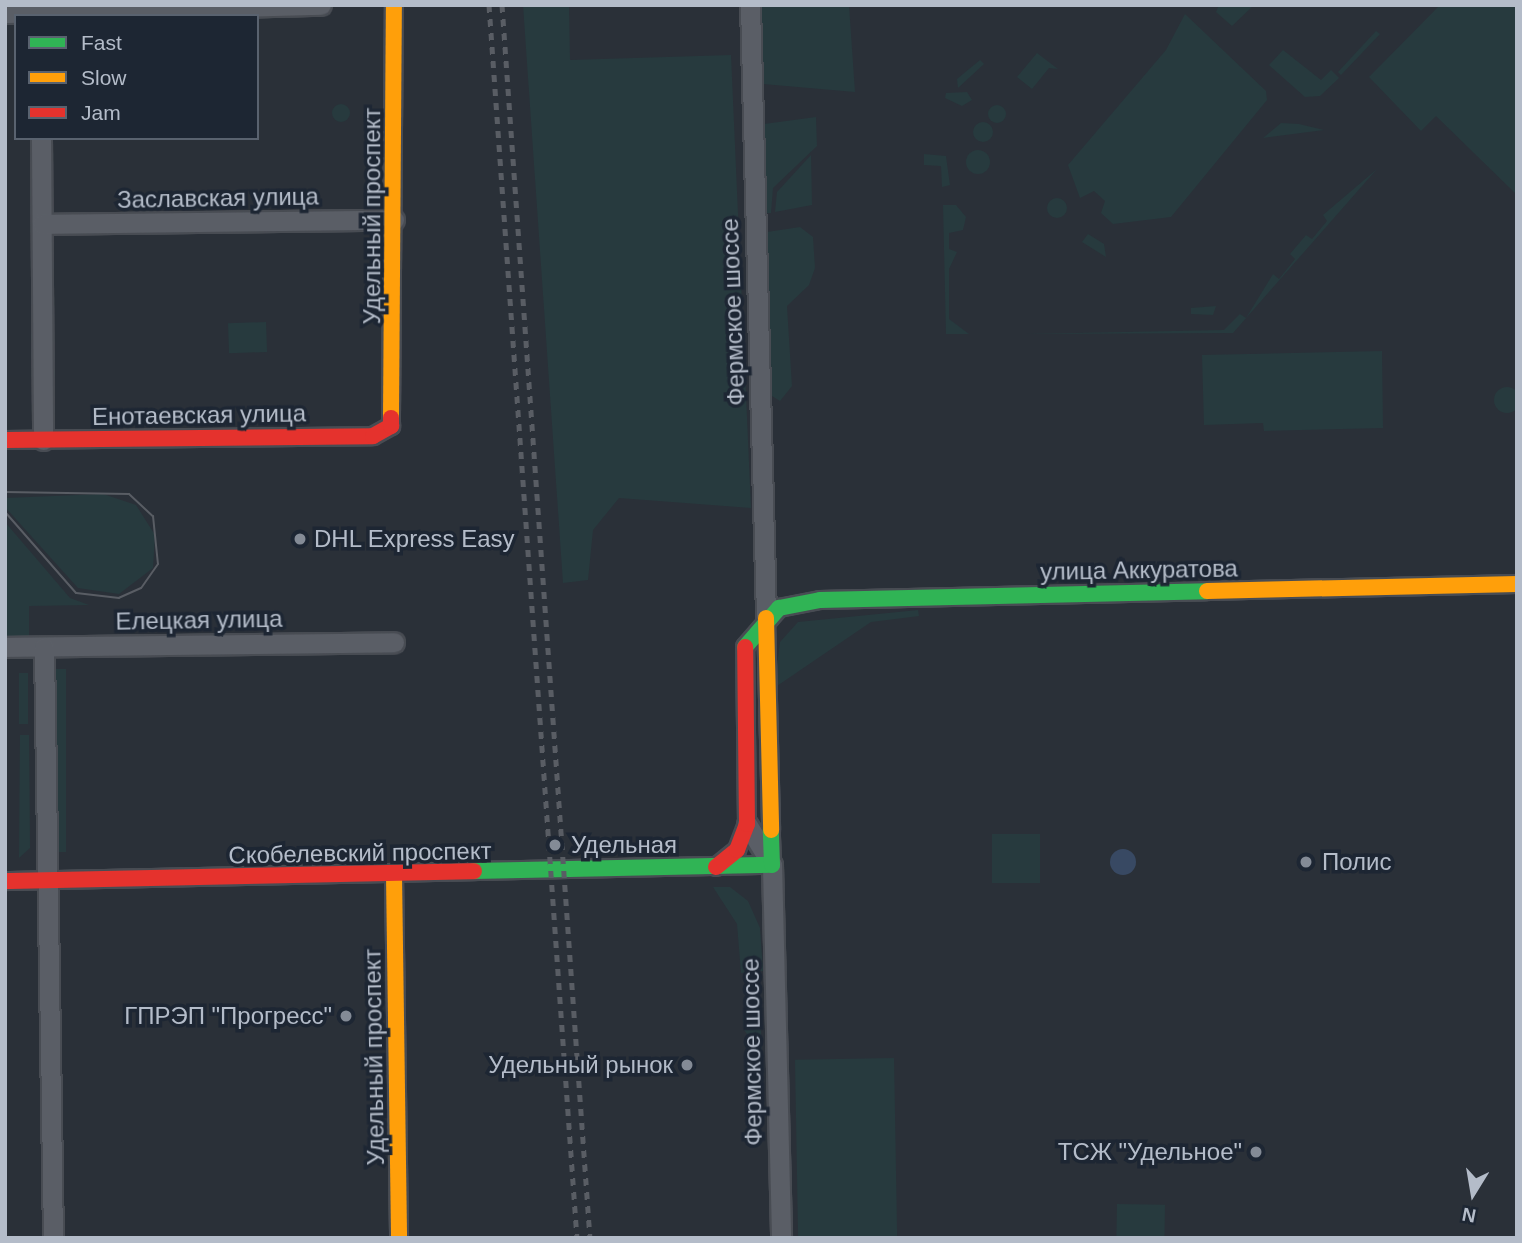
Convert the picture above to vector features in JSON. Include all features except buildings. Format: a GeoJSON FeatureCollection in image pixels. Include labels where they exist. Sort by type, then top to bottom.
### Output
{"type":"FeatureCollection","features":[{"type":"Feature","properties":{"kind":"street"},"geometry":{"type":"LineString","coordinates":[[5,13],[321,5]]}},
{"type":"Feature","properties":{"kind":"street","name":"Удельный проспект"},"geometry":{"type":"LineString","coordinates":[[391,426],[394,5]]}},
{"type":"Feature","properties":{"kind":"street","name":"Фермское шоссе"},"geometry":{"type":"LineString","coordinates":[[750,5],[781,1238]]}},
{"type":"Feature","properties":{"kind":"street"},"geometry":{"type":"LineString","coordinates":[[41,140],[43,440]]}},
{"type":"Feature","properties":{"kind":"street","name":"Заславская улица"},"geometry":{"type":"LineString","coordinates":[[42,224],[394,220]]}},
{"type":"Feature","properties":{"kind":"street","name":"Енотаевская улица"},"geometry":{"type":"LineString","coordinates":[[5,440],[373,436],[391,426]]}},
{"type":"Feature","properties":{"kind":"street","name":"улица Аккуратова"},"geometry":{"type":"LineString","coordinates":[[766,616],[820,600],[1517,584]]}},
{"type":"Feature","properties":{"kind":"street"},"geometry":{"type":"LineString","coordinates":[[716,867],[737,850],[747,824],[745,645],[766,616]]}},
{"type":"Feature","properties":{"kind":"street","name":"Елецкая улица"},"geometry":{"type":"LineString","coordinates":[[5,647],[394,642]]}},
{"type":"Feature","properties":{"kind":"street"},"geometry":{"type":"LineString","coordinates":[[44,647],[54,1238]]}},
{"type":"Feature","properties":{"kind":"street"},"geometry":{"type":"LineString","coordinates":[[747,824],[772,865]]}},
{"type":"Feature","properties":{"kind":"street","name":"Скобелевский проспект"},"geometry":{"type":"LineString","coordinates":[[5,881],[394,875],[772,865]]}},
{"type":"Feature","properties":{"kind":"street","name":"Удельный проспект"},"geometry":{"type":"LineString","coordinates":[[394,875],[399,1238]]}},
{"type":"Feature","properties":{"kind":"green space"},"geometry":{"type":"Polygon","coordinates":[[[523,5],[569,5],[570,60],[731,55],[751,508],[619,498],[593,530],[588,580],[563,583],[523,5]]]}},
{"type":"Feature","properties":{"kind":"green space"},"geometry":{"type":"Polygon","coordinates":[[[760,5],[849,5],[855,92],[763,84],[760,5]]]}},
{"type":"Feature","properties":{"kind":"green space"},"geometry":{"type":"Polygon","coordinates":[[[1219,5],[1254,5],[1232,26],[1216,12],[1219,5]]]}},
{"type":"Feature","properties":{"kind":"green space"},"geometry":{"type":"Polygon","coordinates":[[[1440,5],[1517,5],[1517,195],[1436,116],[1421,131],[1369,77],[1440,5]]]}},
{"type":"Feature","properties":{"kind":"green space"},"geometry":{"type":"Polygon","coordinates":[[[1185,14],[1266,91],[1267,100],[1171,217],[1113,224],[1101,213],[1105,201],[1094,191],[1080,198],[1068,165],[1166,50],[1185,14]]]}},
{"type":"Feature","properties":{"kind":"green space"},"geometry":{"type":"Polygon","coordinates":[[[1376,31],[1380,34],[1341,75],[1338,72],[1376,31]]]}},
{"type":"Feature","properties":{"kind":"green space"},"geometry":{"type":"Polygon","coordinates":[[[1283,50],[1321,80],[1331,70],[1339,78],[1320,96],[1305,97],[1269,65],[1283,50]]]}},
{"type":"Feature","properties":{"kind":"green space"},"geometry":{"type":"Polygon","coordinates":[[[1037,53],[1058,69],[1049,68],[1032,89],[1017,77],[1037,53]]]}},
{"type":"Feature","properties":{"kind":"green space"},"geometry":{"type":"Polygon","coordinates":[[[980,60],[984,64],[958,88],[957,79],[980,60]]]}},
{"type":"Feature","properties":{"kind":"green space"},"geometry":{"type":"Polygon","coordinates":[[[967,92],[972,100],[962,106],[945,98],[946,93],[967,92]]]}},
{"type":"Feature","properties":{"kind":"green space"},"geometry":{"type":"Polygon","coordinates":[[[341,104],[347,107],[350,113],[347,119],[341,122],[335,119],[332,113],[335,107],[341,104]]]}},
{"type":"Feature","properties":{"kind":"green space"},"geometry":{"type":"Polygon","coordinates":[[[993,105],[1001,105],[1006,114],[1004,121],[993,123],[988,118],[988,110],[993,105]]]}},
{"type":"Feature","properties":{"kind":"green space"},"geometry":{"type":"Polygon","coordinates":[[[816,117],[817,146],[773,188],[771,213],[765,213],[764,124],[816,117]]]}},
{"type":"Feature","properties":{"kind":"green space"},"geometry":{"type":"Polygon","coordinates":[[[983,122],[990,125],[993,132],[990,139],[983,142],[976,139],[973,132],[976,125],[983,122]]]}},
{"type":"Feature","properties":{"kind":"green space"},"geometry":{"type":"Polygon","coordinates":[[[1281,123],[1299,124],[1324,130],[1263,138],[1281,123]]]}},
{"type":"Feature","properties":{"kind":"green space"},"geometry":{"type":"Polygon","coordinates":[[[978,150],[989,157],[990,162],[983,173],[978,174],[967,167],[966,162],[973,151],[978,150]]]}},
{"type":"Feature","properties":{"kind":"green space"},"geometry":{"type":"Polygon","coordinates":[[[924,154],[946,156],[950,185],[942,187],[941,166],[924,165],[924,154]]]}},
{"type":"Feature","properties":{"kind":"green space"},"geometry":{"type":"Polygon","coordinates":[[[811,155],[812,205],[775,212],[777,192],[811,155]]]}},
{"type":"Feature","properties":{"kind":"green space"},"geometry":{"type":"Polygon","coordinates":[[[1377,169],[1233,333],[1024,334],[1224,330],[1240,314],[1246,318],[1273,274],[1279,279],[1295,259],[1290,254],[1306,235],[1312,239],[1327,221],[1323,215],[1377,169]]]}},
{"type":"Feature","properties":{"kind":"green space"},"geometry":{"type":"Polygon","coordinates":[[[1057,198],[1064,201],[1067,208],[1064,215],[1057,218],[1050,215],[1047,208],[1050,201],[1057,198]]]}},
{"type":"Feature","properties":{"kind":"green space"},"geometry":{"type":"Polygon","coordinates":[[[943,205],[956,205],[966,217],[963,230],[949,233],[949,249],[957,252],[949,269],[949,319],[969,334],[946,334],[943,205]]]}},
{"type":"Feature","properties":{"kind":"green space"},"geometry":{"type":"Polygon","coordinates":[[[800,227],[813,237],[815,268],[809,285],[787,306],[792,386],[780,401],[772,396],[767,232],[800,227]]]}},
{"type":"Feature","properties":{"kind":"green space"},"geometry":{"type":"Polygon","coordinates":[[[1088,234],[1104,244],[1106,257],[1082,242],[1088,234]]]}},
{"type":"Feature","properties":{"kind":"green space"},"geometry":{"type":"Polygon","coordinates":[[[1216,306],[1213,315],[1191,314],[1191,308],[1216,306]]]}},
{"type":"Feature","properties":{"kind":"green space"},"geometry":{"type":"Polygon","coordinates":[[[266,322],[267,352],[229,353],[228,323],[266,322]]]}},
{"type":"Feature","properties":{"kind":"green space"},"geometry":{"type":"Polygon","coordinates":[[[1382,351],[1383,428],[1264,431],[1263,423],[1204,425],[1202,355],[1382,351]]]}},
{"type":"Feature","properties":{"kind":"green space"},"geometry":{"type":"Polygon","coordinates":[[[1507,387],[1516,391],[1520,400],[1516,409],[1507,413],[1498,409],[1494,400],[1498,391],[1507,387]]]}},
{"type":"Feature","properties":{"kind":"green space"},"geometry":{"type":"Polygon","coordinates":[[[103,494],[136,505],[155,535],[153,568],[119,594],[78,588],[5,507],[5,498],[103,494]]]}},
{"type":"Feature","properties":{"kind":"green space"},"geometry":{"type":"Polygon","coordinates":[[[5,522],[70,598],[89,605],[29,606],[29,637],[5,637],[5,522]]]}},
{"type":"Feature","properties":{"kind":"green space"},"geometry":{"type":"Polygon","coordinates":[[[918,610],[919,616],[871,622],[774,688],[780,642],[798,622],[918,610]]]}},
{"type":"Feature","properties":{"kind":"green space"},"geometry":{"type":"Polygon","coordinates":[[[55,669],[66,669],[66,852],[55,852],[55,669]]]}},
{"type":"Feature","properties":{"kind":"green space"},"geometry":{"type":"Polygon","coordinates":[[[19,673],[28,673],[28,724],[19,724],[19,673]]]}},
{"type":"Feature","properties":{"kind":"green space"},"geometry":{"type":"Polygon","coordinates":[[[20,735],[29,735],[30,848],[19,858],[20,735]]]}},
{"type":"Feature","properties":{"kind":"green space"},"geometry":{"type":"Polygon","coordinates":[[[992,834],[1040,834],[1040,883],[992,883],[992,834]]]}},
{"type":"Feature","properties":{"kind":"green space"},"geometry":{"type":"Polygon","coordinates":[[[713,887],[730,887],[748,901],[760,928],[763,971],[741,973],[737,924],[713,887]]]}},
{"type":"Feature","properties":{"kind":"green space"},"geometry":{"type":"Polygon","coordinates":[[[760,1014],[762,1053],[744,1030],[743,1016],[760,1014]]]}},
{"type":"Feature","properties":{"kind":"green space"},"geometry":{"type":"Polygon","coordinates":[[[894,1058],[897,1238],[798,1238],[795,1060],[894,1058]]]}},
{"type":"Feature","properties":{"kind":"green space"},"geometry":{"type":"Polygon","coordinates":[[[1117,1204],[1165,1205],[1164,1238],[1116,1238],[1117,1204]]]}},
{"type":"Feature","properties":{"kind":"water"},"geometry":{"type":"Polygon","coordinates":[[[1123,849],[1132,853],[1136,862],[1132,871],[1123,875],[1114,871],[1110,862],[1114,853],[1123,849]]]}},
{"type":"Feature","properties":{"kind":"tram line"},"geometry":{"type":"LineString","coordinates":[[5,492],[129,494],[153,516],[158,564],[141,588],[119,598],[76,593],[5,512]]}},
{"type":"Feature","properties":{"kind":"railway"},"geometry":{"type":"LineString","coordinates":[[489,5],[577,1238]]}},
{"type":"Feature","properties":{"kind":"railway"},"geometry":{"type":"LineString","coordinates":[[502,5],[590,1238]]}},
{"type":"Feature","properties":{"kind":"traffic: fast"},"geometry":{"type":"LineString","coordinates":[[745,647],[779,608],[820,600],[1207,591]]}},
{"type":"Feature","properties":{"kind":"traffic: fast"},"geometry":{"type":"LineString","coordinates":[[474,871],[772,865],[771,830]]}},
{"type":"Feature","properties":{"kind":"traffic: slow"},"geometry":{"type":"LineString","coordinates":[[391,418],[394,5]]}},
{"type":"Feature","properties":{"kind":"traffic: slow"},"geometry":{"type":"LineString","coordinates":[[1207,591],[1517,584]]}},
{"type":"Feature","properties":{"kind":"traffic: slow"},"geometry":{"type":"LineString","coordinates":[[766,618],[771,830]]}},
{"type":"Feature","properties":{"kind":"traffic: slow"},"geometry":{"type":"LineString","coordinates":[[394,875],[399,1238]]}},
{"type":"Feature","properties":{"kind":"traffic: jam"},"geometry":{"type":"LineString","coordinates":[[5,440],[373,436],[391,426],[391,418]]}},
{"type":"Feature","properties":{"kind":"traffic: jam"},"geometry":{"type":"LineString","coordinates":[[716,867],[737,850],[747,824],[745,647]]}},
{"type":"Feature","properties":{"kind":"traffic: jam"},"geometry":{"type":"LineString","coordinates":[[5,881],[474,871]]}},
{"type":"Feature","properties":{"kind":"place","name":"DHL Express Easy"},"geometry":{"type":"Point","coordinates":[300,539]}},
{"type":"Feature","properties":{"kind":"place","name":"Удельная"},"geometry":{"type":"Point","coordinates":[555,845]}},
{"type":"Feature","properties":{"kind":"place","name":"Полис"},"geometry":{"type":"Point","coordinates":[1306,862]}},
{"type":"Feature","properties":{"kind":"place","name":"ГПРЭП \"Прогресс\""},"geometry":{"type":"Point","coordinates":[346,1016]}},
{"type":"Feature","properties":{"kind":"place","name":"Удельный рынок"},"geometry":{"type":"Point","coordinates":[687,1065]}},
{"type":"Feature","properties":{"kind":"place","name":"ТСЖ \"Удельное\""},"geometry":{"type":"Point","coordinates":[1256,1152]}}]}
